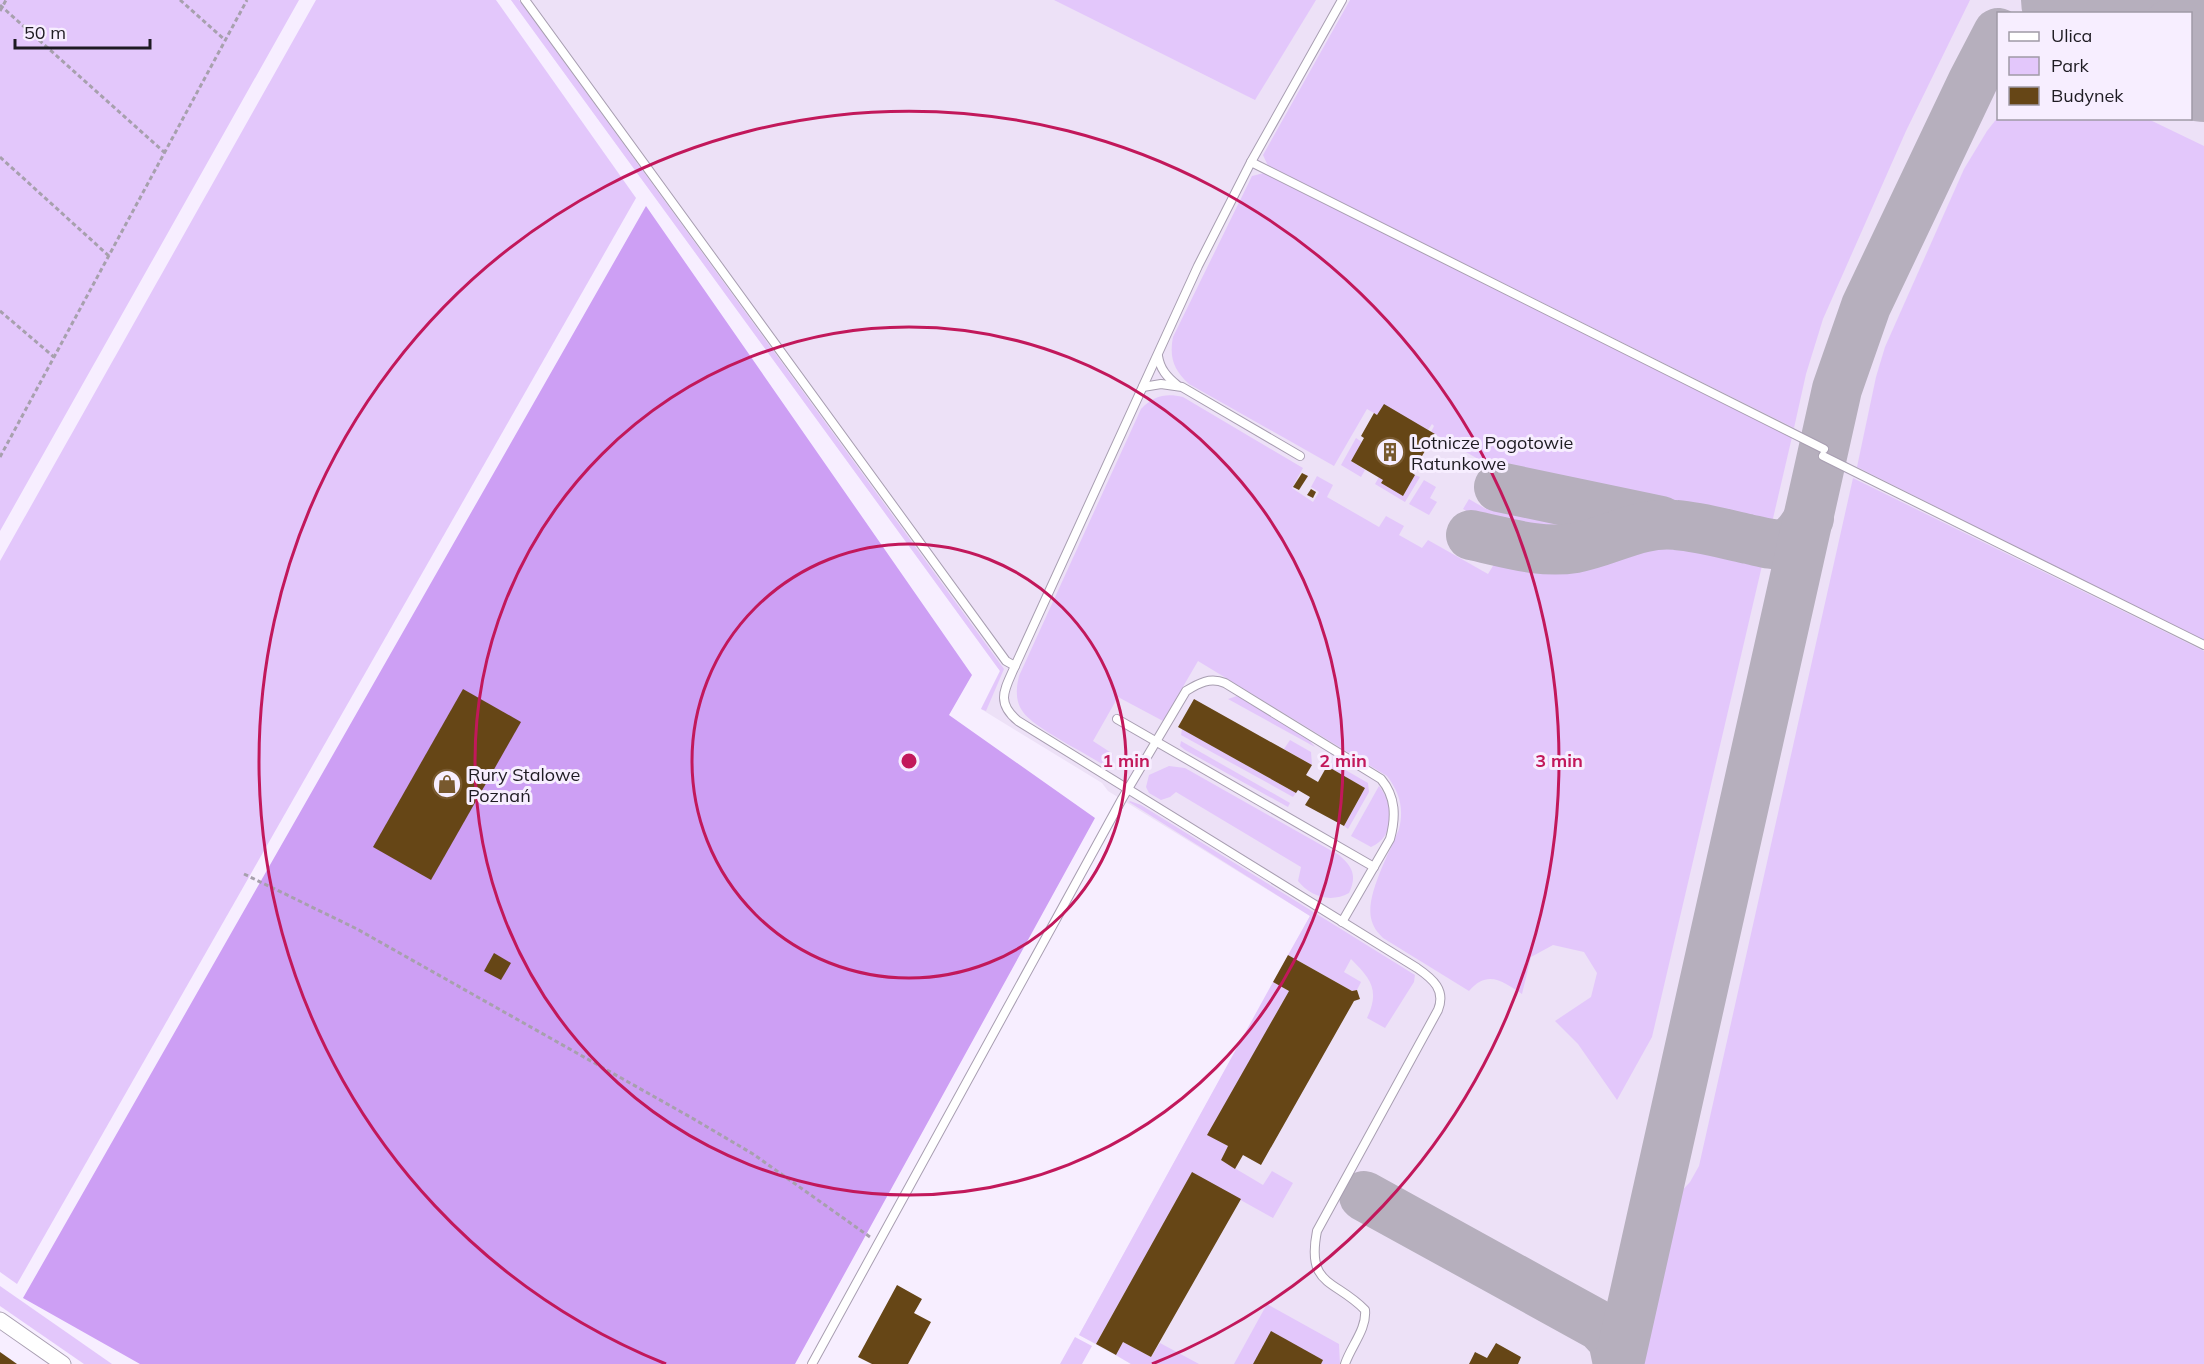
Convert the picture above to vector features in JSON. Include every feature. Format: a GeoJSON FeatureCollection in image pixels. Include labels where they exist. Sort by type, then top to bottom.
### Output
{"type":"FeatureCollection","features":[{"type":"Feature","properties":{"kind":"street"},"geometry":{"type":"LineString","coordinates":[[0,1320],[63,1364]]}},
{"type":"Feature","properties":{"kind":"lane"},"geometry":{"type":"LineString","coordinates":[[525,0],[1006,661],[1015,666]]}},
{"type":"Feature","properties":{"kind":"lane"},"geometry":{"type":"LineString","coordinates":[[1342,0],[1251,162],[1193,276],[1015,666],[1003,699],[1010,715],[1426,974],[1439,987],[1441,1002],[1438,1010],[1317,1231],[1314,1259],[1321,1275],[1332,1287],[1357,1302],[1365,1310],[1365,1323],[1345,1364]]}},
{"type":"Feature","properties":{"kind":"lane"},"geometry":{"type":"LineString","coordinates":[[1251,162],[2204,645]]}},
{"type":"Feature","properties":{"kind":"lane"},"geometry":{"type":"LineString","coordinates":[[1158,354],[1161,367],[1167,376],[1182,387],[1300,456]]}},
{"type":"Feature","properties":{"kind":"lane"},"geometry":{"type":"LineString","coordinates":[[1143,387],[1161,384],[1182,387]]}},
{"type":"Feature","properties":{"kind":"lane"},"geometry":{"type":"LineString","coordinates":[[812,1364],[1128,789],[1186,692],[1206,681],[1216,680],[1225,683],[1381,779],[1388,787],[1394,803],[1390,838],[1342,922]]}},
{"type":"Feature","properties":{"kind":"lane"},"geometry":{"type":"LineString","coordinates":[[1117,719],[1374,867]]}},
{"type":"Feature","properties":{"kind":"path"},"geometry":{"type":"LineString","coordinates":[[6,0],[1,8],[165,153]]}},
{"type":"Feature","properties":{"kind":"path"},"geometry":{"type":"LineString","coordinates":[[180,0],[225,40]]}},
{"type":"Feature","properties":{"kind":"path"},"geometry":{"type":"LineString","coordinates":[[0,457],[247,0]]}},
{"type":"Feature","properties":{"kind":"path"},"geometry":{"type":"LineString","coordinates":[[0,157],[109,256]]}},
{"type":"Feature","properties":{"kind":"path"},"geometry":{"type":"LineString","coordinates":[[0,311],[54,357]]}},
{"type":"Feature","properties":{"kind":"path"},"geometry":{"type":"LineString","coordinates":[[244,874],[357,929],[692,1118],[753,1154],[854,1228],[879,1243]]}},
{"type":"Feature","properties":{"kind":"shaded area"},"geometry":{"type":"Polygon","coordinates":[[[511,0],[2204,0],[2204,1364],[1131,1364],[1079,1335],[1310,916],[1108,791],[1102,783],[981,709],[1000,671],[511,0]]]}},
{"type":"Feature","properties":{"kind":"shaded area"},"geometry":{"type":"Polygon","coordinates":[[[646,206],[972,675],[949,715],[1095,818],[795,1364],[140,1364],[23,1298],[646,206]]]}},
{"type":"Feature","properties":{"kind":"green space"},"geometry":{"type":"Polygon","coordinates":[[[0,0],[299,0],[0,531],[0,0]]]}},
{"type":"Feature","properties":{"kind":"green space"},"geometry":{"type":"Polygon","coordinates":[[[316,0],[496,0],[636,198],[17,1284],[0,1272],[0,561],[316,0]]]}},
{"type":"Feature","properties":{"kind":"green space"},"geometry":{"type":"Polygon","coordinates":[[[511,0],[519,0],[1004,669],[986,711],[981,709],[1000,671],[511,0]]]}},
{"type":"Feature","properties":{"kind":"green space"},"geometry":{"type":"Polygon","coordinates":[[[1054,0],[1316,0],[1255,100],[1054,0]]]}},
{"type":"Feature","properties":{"kind":"green space"},"geometry":{"type":"Polygon","coordinates":[[[1350,0],[1970,0],[1906,131],[1823,319],[1806,374],[1794,428],[1268,166],[1263,155],[1350,0]]]}},
{"type":"Feature","properties":{"kind":"green space"},"geometry":{"type":"Polygon","coordinates":[[[1997,118],[2150,120],[2204,146],[2204,641],[1857,467],[1876,377],[1885,347],[1964,169],[1997,118]]]}},
{"type":"Feature","properties":{"kind":"green space"},"geometry":{"type":"Polygon","coordinates":[[[1264,173],[1792,437],[1652,1037],[1617,1100],[1578,1044],[1555,1021],[1591,997],[1597,973],[1584,952],[1553,945],[1531,957],[1522,994],[1502,982],[1489,979],[1476,984],[1469,991],[1383,938],[1377,931],[1371,918],[1372,897],[1399,829],[1401,815],[1398,795],[1387,776],[1198,661],[1163,721],[1118,697],[1093,741],[1113,754],[1113,761],[1102,764],[1037,725],[1023,712],[1017,699],[1019,676],[1141,409],[1160,397],[1171,395],[1183,397],[1303,468],[1292,488],[1313,502],[1319,492],[1311,487],[1317,476],[1333,485],[1327,497],[1379,527],[1386,516],[1404,526],[1399,535],[1422,548],[1428,540],[1488,574],[1496,561],[1467,543],[1481,519],[1463,509],[1469,499],[1486,509],[1506,475],[1431,432],[1434,426],[1432,424],[1428,430],[1384,405],[1377,415],[1367,409],[1334,466],[1189,384],[1176,369],[1172,357],[1173,337],[1252,176],[1264,173]]]}},
{"type":"Feature","properties":{"kind":"green space"},"geometry":{"type":"Polygon","coordinates":[[[1356,438],[1362,442],[1351,461],[1365,470],[1361,477],[1341,465],[1356,438]]]}},
{"type":"Feature","properties":{"kind":"green space"},"geometry":{"type":"Polygon","coordinates":[[[1415,475],[1420,477],[1405,502],[1375,484],[1379,477],[1383,480],[1381,483],[1403,495],[1415,475]]]}},
{"type":"Feature","properties":{"kind":"green space"},"geometry":{"type":"Polygon","coordinates":[[[1853,478],[2204,651],[2204,1364],[1640,1364],[1678,1195],[1690,1182],[1699,1166],[1853,478]]]}},
{"type":"Feature","properties":{"kind":"green space"},"geometry":{"type":"Polygon","coordinates":[[[1424,480],[1436,487],[1430,498],[1437,502],[1429,515],[1409,504],[1424,480]]]}},
{"type":"Feature","properties":{"kind":"green space"},"geometry":{"type":"Polygon","coordinates":[[[1237,696],[1308,739],[1315,747],[1228,699],[1237,696]]]}},
{"type":"Feature","properties":{"kind":"green space"},"geometry":{"type":"Polygon","coordinates":[[[1182,729],[1296,793],[1293,797],[1181,735],[1182,729]]]}},
{"type":"Feature","properties":{"kind":"green space"},"geometry":{"type":"Polygon","coordinates":[[[1290,740],[1311,752],[1312,765],[1284,749],[1290,740]]]}},
{"type":"Feature","properties":{"kind":"green space"},"geometry":{"type":"Polygon","coordinates":[[[1181,741],[1290,803],[1288,807],[1185,750],[1180,746],[1181,741]]]}},
{"type":"Feature","properties":{"kind":"green space"},"geometry":{"type":"Polygon","coordinates":[[[1335,764],[1368,783],[1369,792],[1348,829],[1344,826],[1365,788],[1327,766],[1335,764]]]}},
{"type":"Feature","properties":{"kind":"green space"},"geometry":{"type":"Polygon","coordinates":[[[1169,766],[1185,768],[1339,855],[1352,872],[1353,882],[1349,893],[1328,898],[1309,891],[1298,881],[1301,867],[1176,792],[1161,800],[1149,793],[1146,787],[1149,775],[1169,766]]]}},
{"type":"Feature","properties":{"kind":"green space"},"geometry":{"type":"Polygon","coordinates":[[[1379,786],[1388,802],[1390,820],[1385,836],[1371,847],[1351,836],[1379,786]]]}},
{"type":"Feature","properties":{"kind":"green space"},"geometry":{"type":"Polygon","coordinates":[[[1130,801],[1141,805],[1415,975],[1414,982],[1385,1028],[1367,1018],[1373,992],[1364,973],[1351,959],[1344,972],[1361,982],[1357,990],[1352,991],[1288,955],[1310,916],[1130,801]]]}},
{"type":"Feature","properties":{"kind":"green space"},"geometry":{"type":"Polygon","coordinates":[[[1273,982],[1289,991],[1208,1135],[1228,1146],[1221,1160],[1263,1185],[1272,1171],[1293,1183],[1273,1218],[1192,1173],[1096,1344],[1079,1335],[1273,982]]]}},
{"type":"Feature","properties":{"kind":"green space"},"geometry":{"type":"Polygon","coordinates":[[[0,1286],[112,1364],[84,1364],[0,1306],[0,1286]]]}},
{"type":"Feature","properties":{"kind":"green space"},"geometry":{"type":"Polygon","coordinates":[[[1267,1304],[1339,1344],[1340,1364],[1234,1364],[1267,1304]]]}},
{"type":"Feature","properties":{"kind":"green space"},"geometry":{"type":"Polygon","coordinates":[[[1075,1337],[1092,1346],[1082,1364],[1060,1364],[1075,1337]]]}},
{"type":"Feature","properties":{"kind":"green space"},"geometry":{"type":"Polygon","coordinates":[[[1123,1342],[1151,1357],[1160,1343],[1199,1364],[1131,1364],[1116,1355],[1123,1342]]]}},
{"type":"Feature","properties":{"kind":"building","name":"Lotnicze Pogotowie Ratunkowe"},"geometry":{"type":"Polygon","coordinates":[[[1384,404],[1435,434],[1412,473],[1415,475],[1403,496],[1381,483],[1383,480],[1351,461],[1374,413],[1377,415],[1384,404]]]}},
{"type":"Feature","properties":{"kind":"building"},"geometry":{"type":"Polygon","coordinates":[[[1302,473],[1308,476],[1299,490],[1293,487],[1302,473]]]}},
{"type":"Feature","properties":{"kind":"building"},"geometry":{"type":"Polygon","coordinates":[[[1311,489],[1316,492],[1313,498],[1307,495],[1311,489]]]}},
{"type":"Feature","properties":{"kind":"building","name":"Rury Stalowe Poznań"},"geometry":{"type":"Polygon","coordinates":[[[463,689],[521,722],[431,880],[373,847],[463,689]]]}},
{"type":"Feature","properties":{"kind":"building"},"geometry":{"type":"Polygon","coordinates":[[[1194,699],[1312,765],[1306,775],[1318,782],[1327,766],[1365,788],[1344,826],[1305,805],[1310,797],[1298,790],[1296,793],[1178,727],[1194,699]]]}},
{"type":"Feature","properties":{"kind":"building"},"geometry":{"type":"Polygon","coordinates":[[[494,953],[511,963],[501,980],[484,971],[494,953]]]}},
{"type":"Feature","properties":{"kind":"building"},"geometry":{"type":"Polygon","coordinates":[[[1288,955],[1352,991],[1357,990],[1360,999],[1354,1001],[1261,1165],[1243,1155],[1235,1169],[1221,1160],[1228,1146],[1207,1135],[1289,991],[1273,982],[1288,955]]]}},
{"type":"Feature","properties":{"kind":"building"},"geometry":{"type":"Polygon","coordinates":[[[1192,1172],[1241,1199],[1151,1357],[1123,1342],[1116,1355],[1096,1344],[1192,1172]]]}},
{"type":"Feature","properties":{"kind":"building"},"geometry":{"type":"Polygon","coordinates":[[[897,1285],[922,1299],[914,1313],[931,1322],[908,1364],[872,1364],[858,1357],[897,1285]]]}},
{"type":"Feature","properties":{"kind":"building"},"geometry":{"type":"Polygon","coordinates":[[[1271,1331],[1323,1360],[1321,1364],[1253,1364],[1271,1331]]]}},
{"type":"Feature","properties":{"kind":"building"},"geometry":{"type":"Polygon","coordinates":[[[1496,1343],[1521,1357],[1518,1364],[1469,1364],[1475,1352],[1487,1358],[1496,1343]]]}},
{"type":"Feature","properties":{"kind":"building"},"geometry":{"type":"Polygon","coordinates":[[[0,1352],[10,1359],[17,1364],[0,1364],[0,1352]]]}},
{"type":"Feature","properties":{"kind":"taxiway"},"geometry":{"type":"LineString","coordinates":[[2121,0],[2131,12]]}},
{"type":"Feature","properties":{"kind":"taxiway"},"geometry":{"type":"LineString","coordinates":[[1619,1364],[1837,389],[1866,306],[1997,35]]}},
{"type":"Feature","properties":{"kind":"taxiway"},"geometry":{"type":"LineString","coordinates":[[1499,487],[1661,521]]}},
{"type":"Feature","properties":{"kind":"taxiway"},"geometry":{"type":"LineString","coordinates":[[1471,535],[1523,546],[1562,549],[1588,545],[1650,526],[1676,525],[1766,543],[1784,544],[1796,537],[1809,518]]}},
{"type":"Feature","properties":{"kind":"taxiway"},"geometry":{"type":"LineString","coordinates":[[1364,1196],[1600,1326],[1613,1340],[1618,1364]]}},
{"type":"Feature","properties":{"kind":"runway"},"geometry":{"type":"LineString","coordinates":[[2082,0],[2105,12]]}},
{"type":"Feature","properties":{"kind":"runway"},"geometry":{"type":"LineString","coordinates":[[2192,55],[2204,61]]}},
{"type":"Feature","properties":{"kind":"place","name":"Lotnicze Pogotowie Ratunkowe"},"geometry":{"type":"Point","coordinates":[1390,452]}},
{"type":"Feature","properties":{"kind":"place","name":"Rury Stalowe Poznań"},"geometry":{"type":"Point","coordinates":[447,784]}}]}
